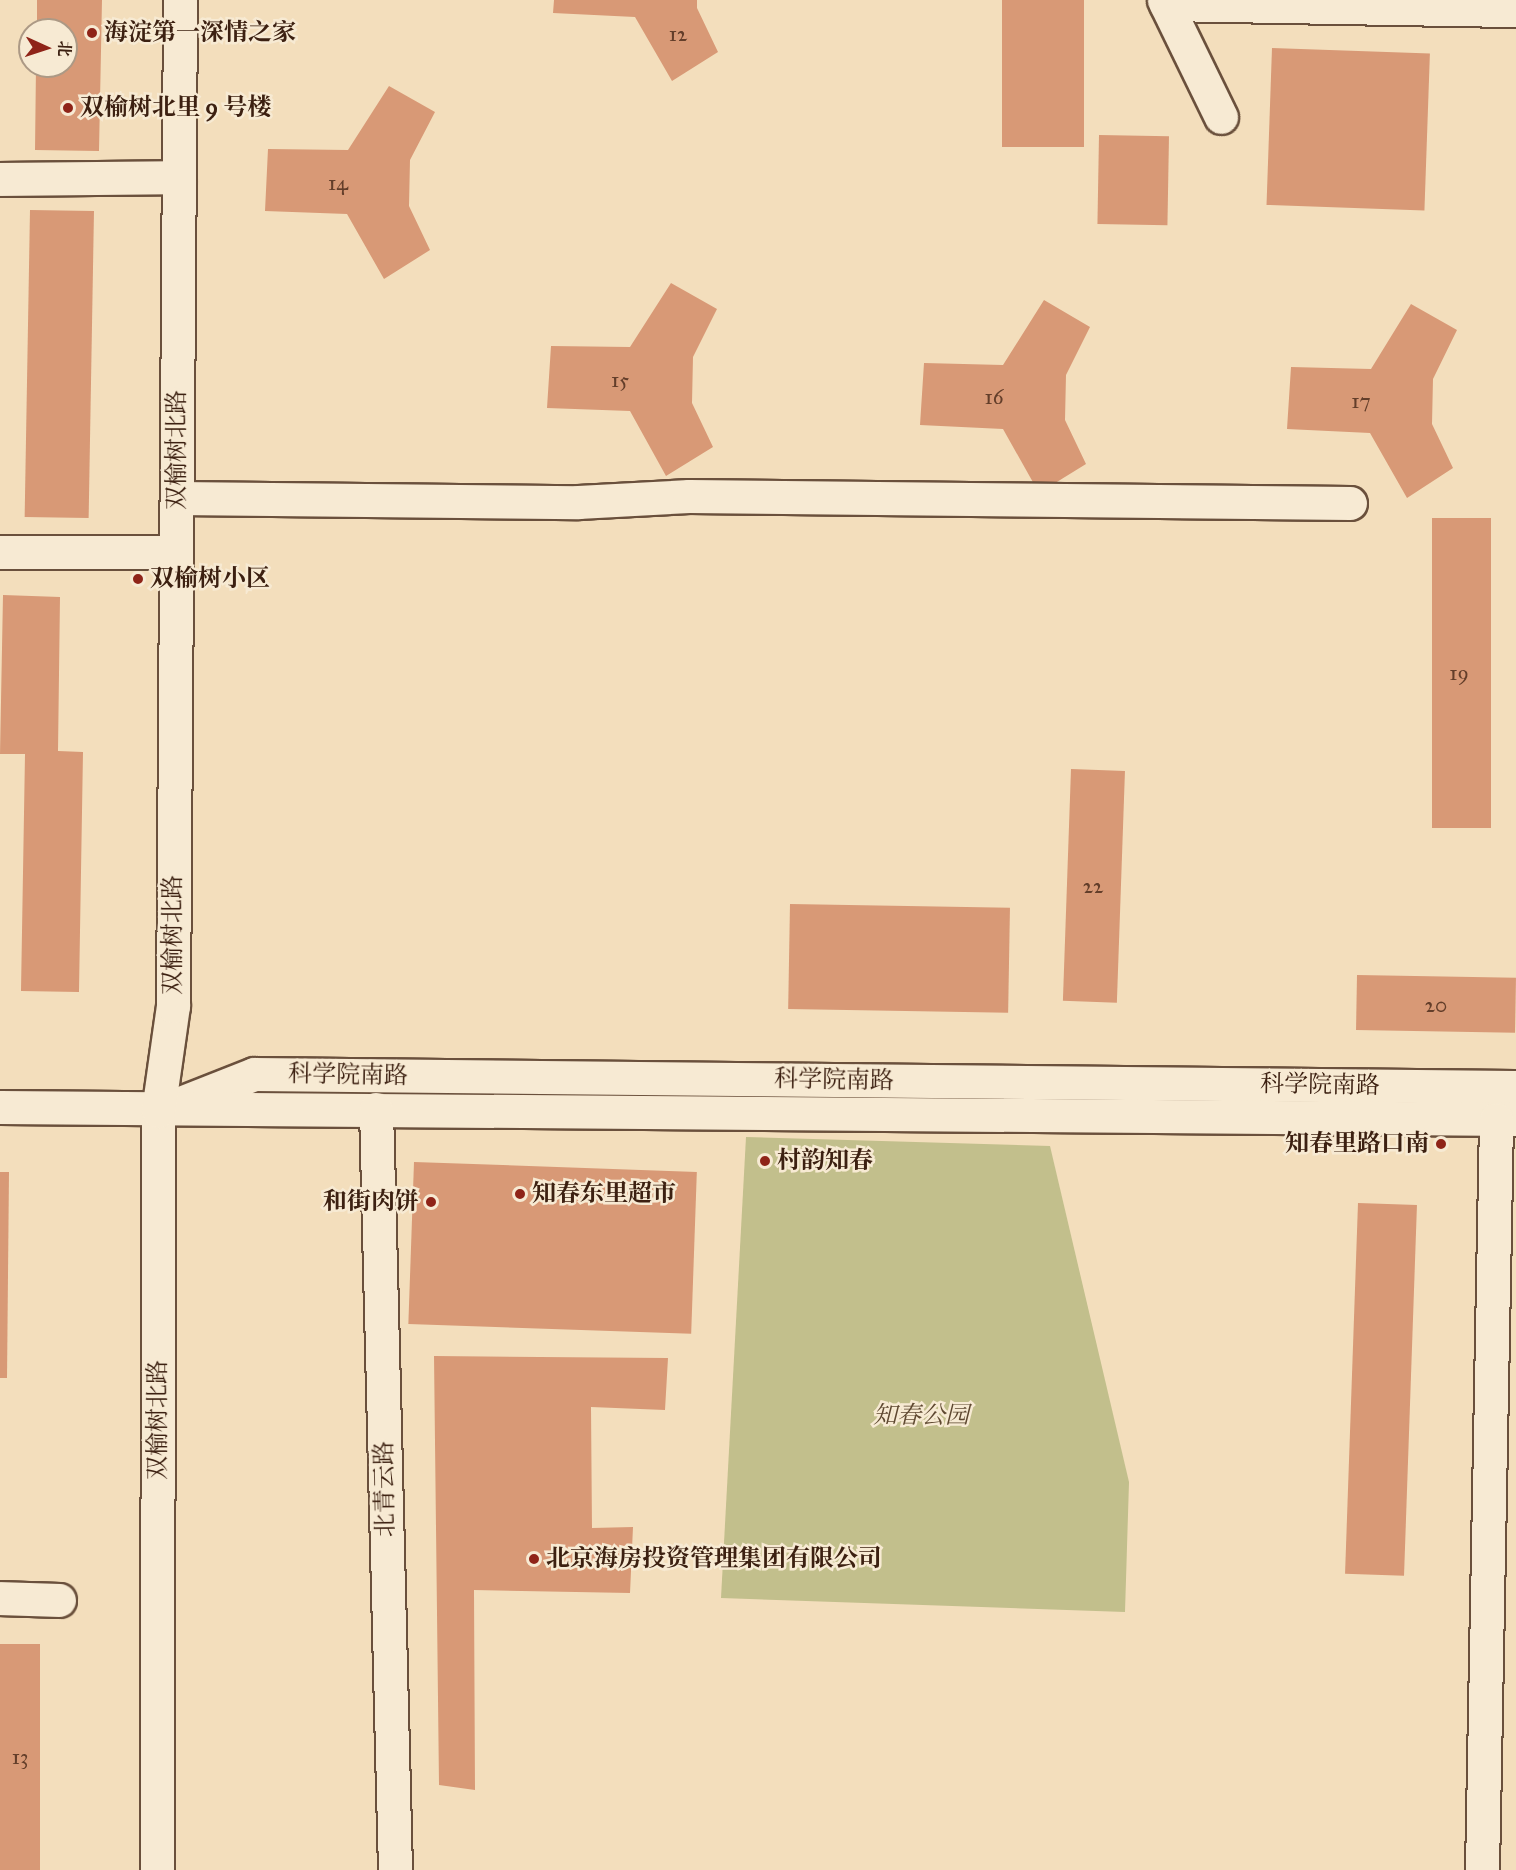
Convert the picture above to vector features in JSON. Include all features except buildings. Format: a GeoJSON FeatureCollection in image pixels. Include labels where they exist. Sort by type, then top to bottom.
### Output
{"type":"FeatureCollection","features":[{"type":"Feature","properties":{"kind":"street","name":"双榆树北路"},"geometry":{"type":"LineString","coordinates":[[157,1870],[158,1111],[173,1006],[180,0]]}},
{"type":"Feature","properties":{"kind":"street"},"geometry":{"type":"LineString","coordinates":[[1221,117],[1165,2],[1516,10]]}},
{"type":"Feature","properties":{"kind":"street"},"geometry":{"type":"LineString","coordinates":[[0,179],[179,177]]}},
{"type":"Feature","properties":{"kind":"street"},"geometry":{"type":"LineString","coordinates":[[177,498],[578,502],[689,496],[1350,503]]}},
{"type":"Feature","properties":{"kind":"street"},"geometry":{"type":"LineString","coordinates":[[0,552],[176,552]]}},
{"type":"Feature","properties":{"kind":"street","name":"科学院南路"},"geometry":{"type":"LineString","coordinates":[[158,1111],[254,1074],[1516,1087]]}},
{"type":"Feature","properties":{"kind":"street","name":"科学院南路"},"geometry":{"type":"LineString","coordinates":[[0,1107],[158,1111],[376,1109],[1506,1119]]}},
{"type":"Feature","properties":{"kind":"street","name":"北青云路"},"geometry":{"type":"LineString","coordinates":[[376,1109],[395,1870]]}},
{"type":"Feature","properties":{"kind":"street"},"geometry":{"type":"LineString","coordinates":[[1482,1870],[1506,1119]]}},
{"type":"Feature","properties":{"kind":"street"},"geometry":{"type":"LineString","coordinates":[[0,1598],[59,1600]]}},
{"type":"Feature","properties":{"kind":"green space","name":"知春公园"},"geometry":{"type":"Polygon","coordinates":[[[746,1137],[1050,1146],[1129,1482],[1125,1612],[721,1598],[746,1137]]]}},
{"type":"Feature","properties":{"kind":"place","name":"海淀第一深情之家"},"geometry":{"type":"Point","coordinates":[92,33]}},
{"type":"Feature","properties":{"kind":"place","name":"双榆树北里 9 号楼"},"geometry":{"type":"Point","coordinates":[68,108]}},
{"type":"Feature","properties":{"kind":"place","name":"双榆树小区"},"geometry":{"type":"Point","coordinates":[138,579]}},
{"type":"Feature","properties":{"kind":"place","name":"知春里路口南"},"geometry":{"type":"Point","coordinates":[1441,1144]}},
{"type":"Feature","properties":{"kind":"place","name":"村韵知春"},"geometry":{"type":"Point","coordinates":[765,1161]}},
{"type":"Feature","properties":{"kind":"place","name":"知春东里超市"},"geometry":{"type":"Point","coordinates":[520,1194]}},
{"type":"Feature","properties":{"kind":"place","name":"和街肉饼"},"geometry":{"type":"Point","coordinates":[431,1202]}},
{"type":"Feature","properties":{"kind":"place","name":"北京海房投资管理集团有限公司"},"geometry":{"type":"Point","coordinates":[534,1559]}}]}
